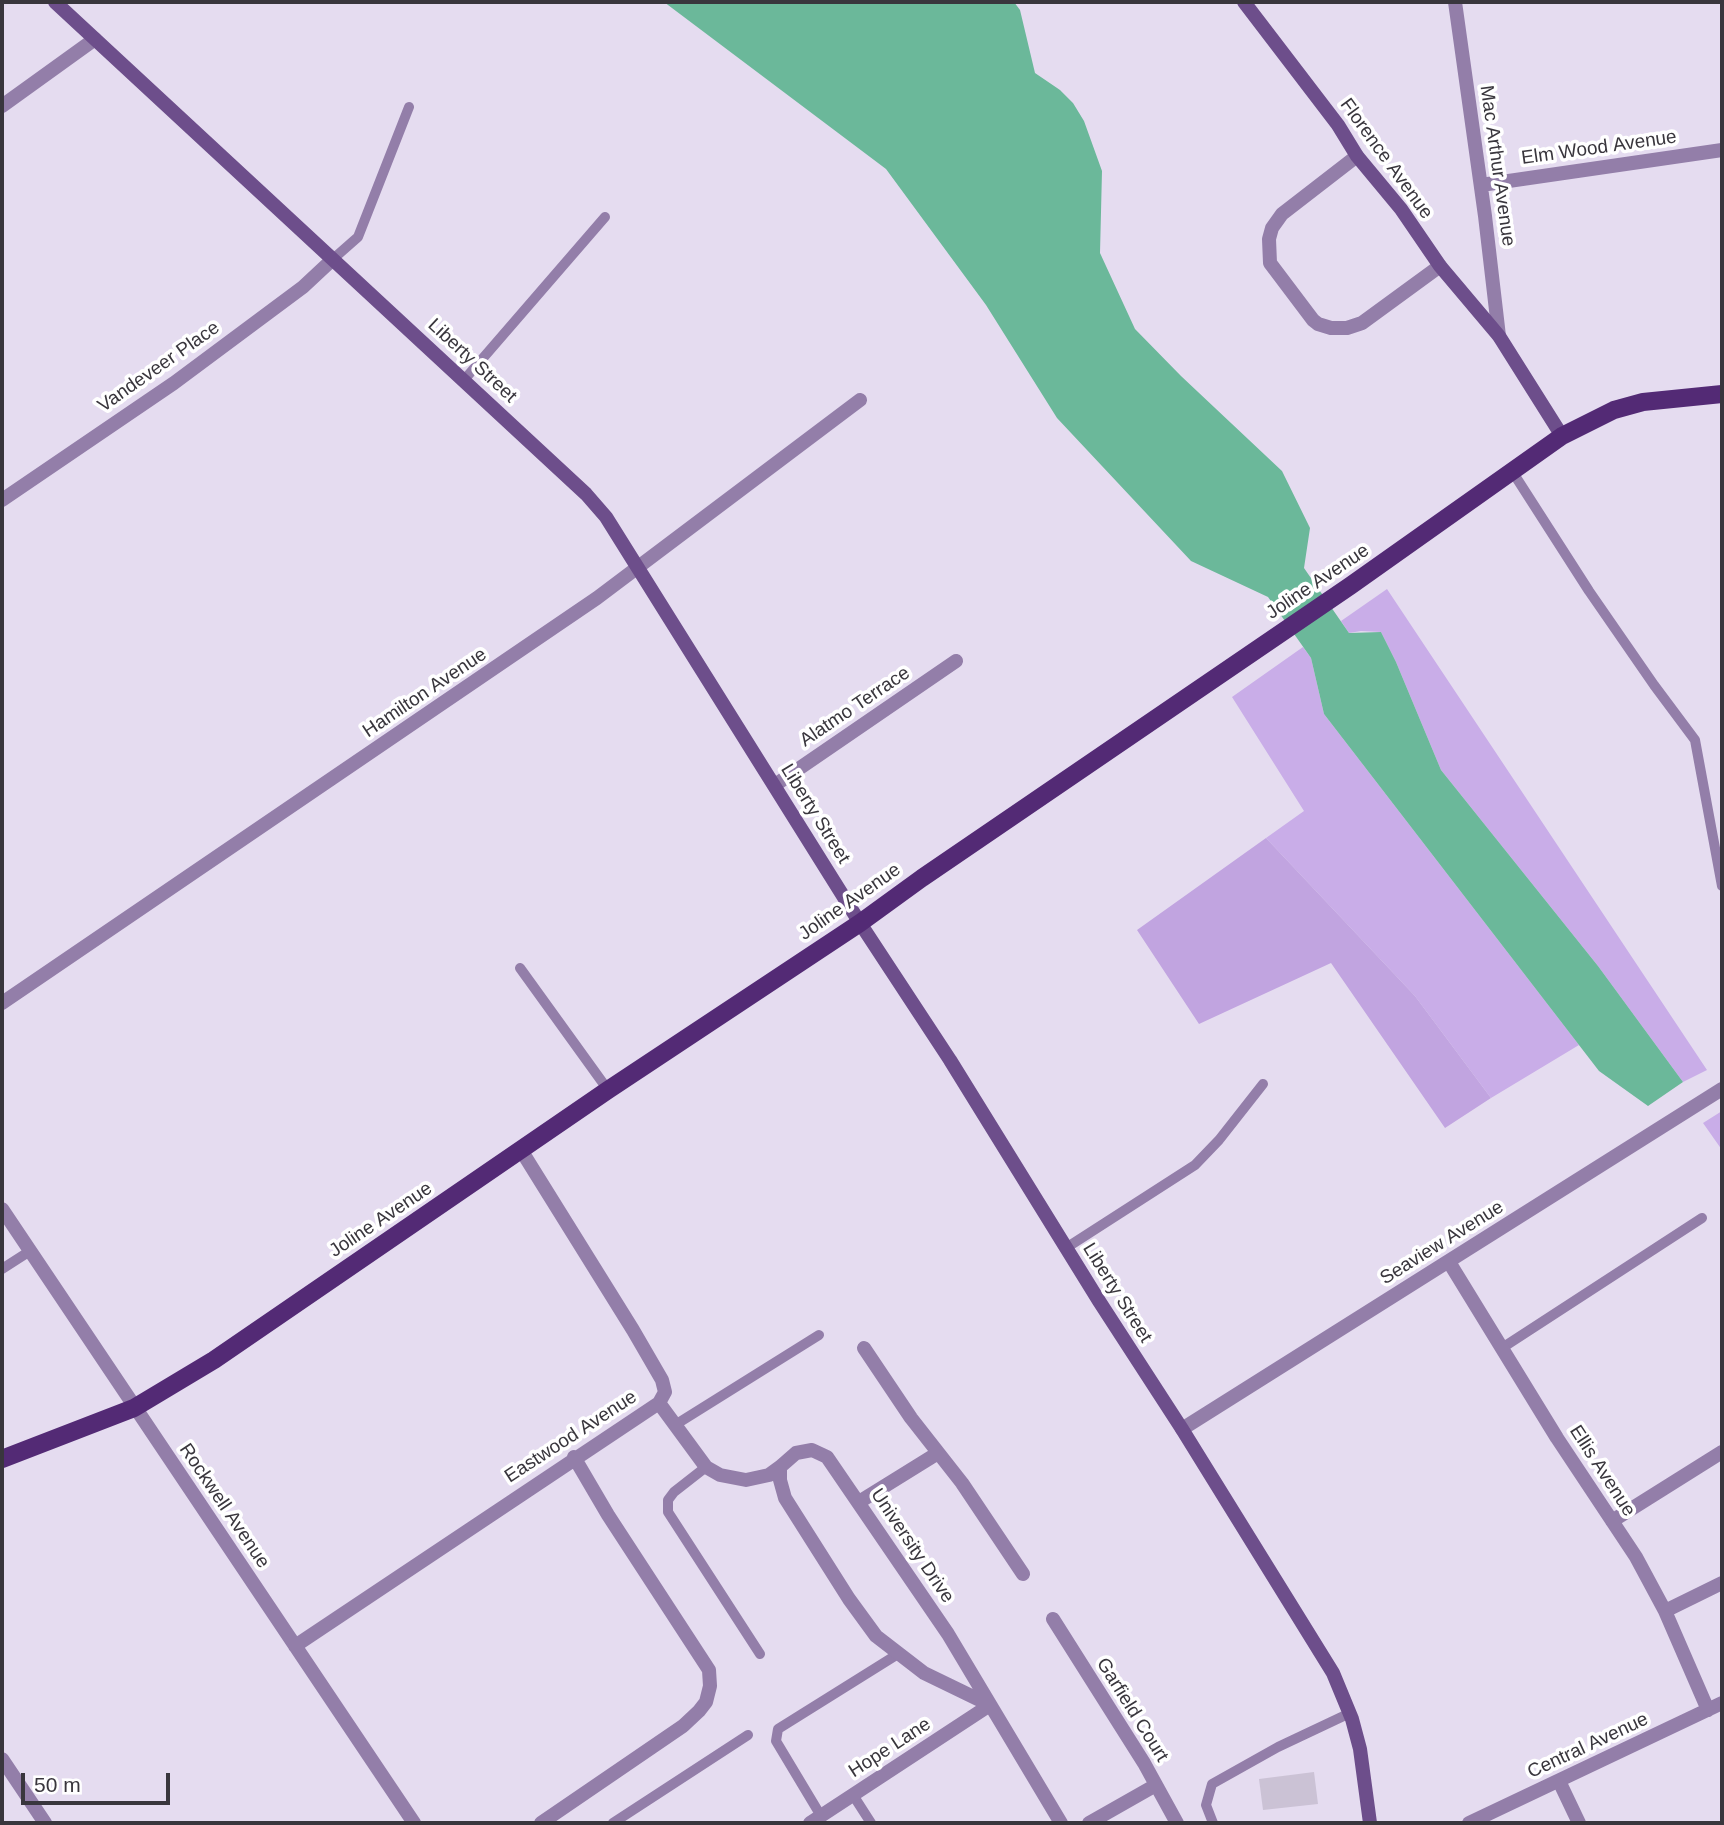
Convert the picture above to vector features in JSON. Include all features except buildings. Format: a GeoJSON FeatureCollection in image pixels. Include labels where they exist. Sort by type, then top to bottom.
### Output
{"type":"FeatureCollection","features":[{"type":"Feature","properties":{"kind":"main road","name":"Joline Avenue"},"geometry":{"type":"LineString","coordinates":[[2,1459],[134,1408],[214,1360],[608,1090],[860,923],[1562,436],[1614,410],[1643,402],[1722,394]]}},
{"type":"Feature","properties":{"kind":"street","name":"Liberty Street"},"geometry":{"type":"LineString","coordinates":[[55,2],[464,380],[607,517],[1333,1673],[1350,1713],[1360,1749],[1370,1823]]}},
{"type":"Feature","properties":{"kind":"street","name":"Florence Avenue"},"geometry":{"type":"LineString","coordinates":[[1244,2],[1338,125],[1357,156],[1383,186],[1440,266],[1499,337],[1562,436]]}},
{"type":"Feature","properties":{"kind":"street","name":"Mac Arthur Avenue"},"geometry":{"type":"LineString","coordinates":[[1455,2],[1499,337]]}},
{"type":"Feature","properties":{"kind":"street"},"geometry":{"type":"LineString","coordinates":[[2,106],[95,39]]}},
{"type":"Feature","properties":{"kind":"street","name":"Elm Wood Avenue"},"geometry":{"type":"LineString","coordinates":[[1481,185],[1722,150]]}},
{"type":"Feature","properties":{"kind":"street"},"geometry":{"type":"LineString","coordinates":[[1357,156],[1282,214],[1272,228],[1269,239],[1270,263],[1314,320],[1331,328],[1346,328],[1362,323],[1440,266]]}},
{"type":"Feature","properties":{"kind":"street","name":"Vandeveer Place"},"geometry":{"type":"LineString","coordinates":[[2,500],[185,375],[303,287],[333,259]]}},
{"type":"Feature","properties":{"kind":"street","name":"Hamilton Avenue"},"geometry":{"type":"LineString","coordinates":[[2,1003],[597,598],[860,400]]}},
{"type":"Feature","properties":{"kind":"street","name":"Alatmo Terrace"},"geometry":{"type":"LineString","coordinates":[[775,785],[956,661]]}},
{"type":"Feature","properties":{"kind":"street","name":"Seaview Avenue"},"geometry":{"type":"LineString","coordinates":[[1182,1429],[1722,1089]]}},
{"type":"Feature","properties":{"kind":"street","name":"Eastwood Avenue"},"geometry":{"type":"LineString","coordinates":[[295,1646],[574,1457],[659,1403],[665,1392],[662,1380],[521,1150]]}},
{"type":"Feature","properties":{"kind":"street","name":"Rockwell Avenue"},"geometry":{"type":"LineString","coordinates":[[2,1209],[414,1823]]}},
{"type":"Feature","properties":{"kind":"street","name":"Ellis Avenue"},"geometry":{"type":"LineString","coordinates":[[1449,1262],[1636,1557],[1665,1611],[1708,1710]]}},
{"type":"Feature","properties":{"kind":"street"},"geometry":{"type":"LineString","coordinates":[[864,1348],[911,1419],[962,1483],[1023,1574]]}},
{"type":"Feature","properties":{"kind":"street"},"geometry":{"type":"LineString","coordinates":[[659,1403],[706,1467]]}},
{"type":"Feature","properties":{"kind":"street","name":"University Drive"},"geometry":{"type":"LineString","coordinates":[[706,1467],[720,1475],[746,1480],[769,1475],[796,1453],[812,1450],[827,1457],[948,1634],[1060,1823]]}},
{"type":"Feature","properties":{"kind":"street"},"geometry":{"type":"LineString","coordinates":[[1612,1521],[1722,1452]]}},
{"type":"Feature","properties":{"kind":"street"},"geometry":{"type":"LineString","coordinates":[[859,1502],[938,1453]]}},
{"type":"Feature","properties":{"kind":"street"},"geometry":{"type":"LineString","coordinates":[[541,1823],[683,1726],[706,1702],[710,1686],[709,1670],[608,1515],[574,1457]]}},
{"type":"Feature","properties":{"kind":"street"},"geometry":{"type":"LineString","coordinates":[[780,1467],[780,1480],[785,1497],[849,1599],[876,1636],[924,1673],[990,1705]]}},
{"type":"Feature","properties":{"kind":"street"},"geometry":{"type":"LineString","coordinates":[[1665,1611],[1722,1583]]}},
{"type":"Feature","properties":{"kind":"street","name":"Garfield Court"},"geometry":{"type":"LineString","coordinates":[[1053,1619],[1177,1823]]}},
{"type":"Feature","properties":{"kind":"street","name":"Central Avenue"},"geometry":{"type":"LineString","coordinates":[[1469,1823],[1722,1703]]}},
{"type":"Feature","properties":{"kind":"street","name":"Hope Lane"},"geometry":{"type":"LineString","coordinates":[[816,1819],[990,1705]]}},
{"type":"Feature","properties":{"kind":"street"},"geometry":{"type":"LineString","coordinates":[[2,1759],[45,1823]]}},
{"type":"Feature","properties":{"kind":"street"},"geometry":{"type":"LineString","coordinates":[[1559,1782],[1579,1823]]}},
{"type":"Feature","properties":{"kind":"street"},"geometry":{"type":"LineString","coordinates":[[1089,1823],[1156,1785]]}},
{"type":"Feature","properties":{"kind":"lane"},"geometry":{"type":"LineString","coordinates":[[333,259],[358,237],[408,107]]}},
{"type":"Feature","properties":{"kind":"lane"},"geometry":{"type":"LineString","coordinates":[[464,380],[605,217]]}},
{"type":"Feature","properties":{"kind":"lane"},"geometry":{"type":"LineString","coordinates":[[1512,471],[1589,591],[1695,740],[1722,886]]}},
{"type":"Feature","properties":{"kind":"lane"},"geometry":{"type":"LineString","coordinates":[[520,968],[608,1090]]}},
{"type":"Feature","properties":{"kind":"lane"},"geometry":{"type":"LineString","coordinates":[[1066,1248],[1195,1164],[1219,1140],[1263,1084]]}},
{"type":"Feature","properties":{"kind":"lane"},"geometry":{"type":"LineString","coordinates":[[1502,1348],[1702,1218]]}},
{"type":"Feature","properties":{"kind":"lane"},"geometry":{"type":"LineString","coordinates":[[2,1269],[30,1251]]}},
{"type":"Feature","properties":{"kind":"lane"},"geometry":{"type":"LineString","coordinates":[[675,1425],[818,1335]]}},
{"type":"Feature","properties":{"kind":"lane"},"geometry":{"type":"LineString","coordinates":[[706,1467],[674,1492],[668,1500],[668,1512],[760,1654]]}},
{"type":"Feature","properties":{"kind":"lane"},"geometry":{"type":"LineString","coordinates":[[816,1819],[776,1741],[778,1729],[898,1654]]}},
{"type":"Feature","properties":{"kind":"lane"},"geometry":{"type":"LineString","coordinates":[[1213,1823],[1206,1805],[1212,1784],[1278,1746],[1350,1713]]}},
{"type":"Feature","properties":{"kind":"lane"},"geometry":{"type":"LineString","coordinates":[[613,1823],[748,1735]]}},
{"type":"Feature","properties":{"kind":"lane"},"geometry":{"type":"LineString","coordinates":[[853,1795],[871,1823]]}},
{"type":"Feature","properties":{"kind":"shaded area"},"geometry":{"type":"Polygon","coordinates":[[[664,2],[1014,2],[1020,10],[1035,73],[1060,90],[1073,103],[1084,121],[1102,171],[1100,253],[1135,329],[1282,471],[1310,528],[1304,568],[1349,633],[1381,632],[1441,770],[1598,966],[1683,1082],[1648,1106],[1599,1071],[1324,714],[1311,658],[1268,597],[1191,561],[1057,418],[986,305],[886,169],[664,2]]]}},
{"type":"Feature","properties":{"kind":"shaded area"},"geometry":{"type":"Polygon","coordinates":[[[1387,589],[1707,1070],[1683,1082],[1598,966],[1441,770],[1381,632],[1349,633],[1341,621],[1387,589]]]}},
{"type":"Feature","properties":{"kind":"shaded area"},"geometry":{"type":"Polygon","coordinates":[[[1303,647],[1311,658],[1324,714],[1579,1045],[1491,1098],[1415,996],[1266,838],[1304,811],[1232,697],[1303,647]]]}},
{"type":"Feature","properties":{"kind":"shaded area"},"geometry":{"type":"Polygon","coordinates":[[[1266,838],[1415,996],[1491,1098],[1445,1128],[1331,963],[1199,1024],[1137,930],[1266,838]]]}},
{"type":"Feature","properties":{"kind":"shaded area"},"geometry":{"type":"Polygon","coordinates":[[[1722,1111],[1722,1150],[1703,1123],[1722,1111]]]}}]}
